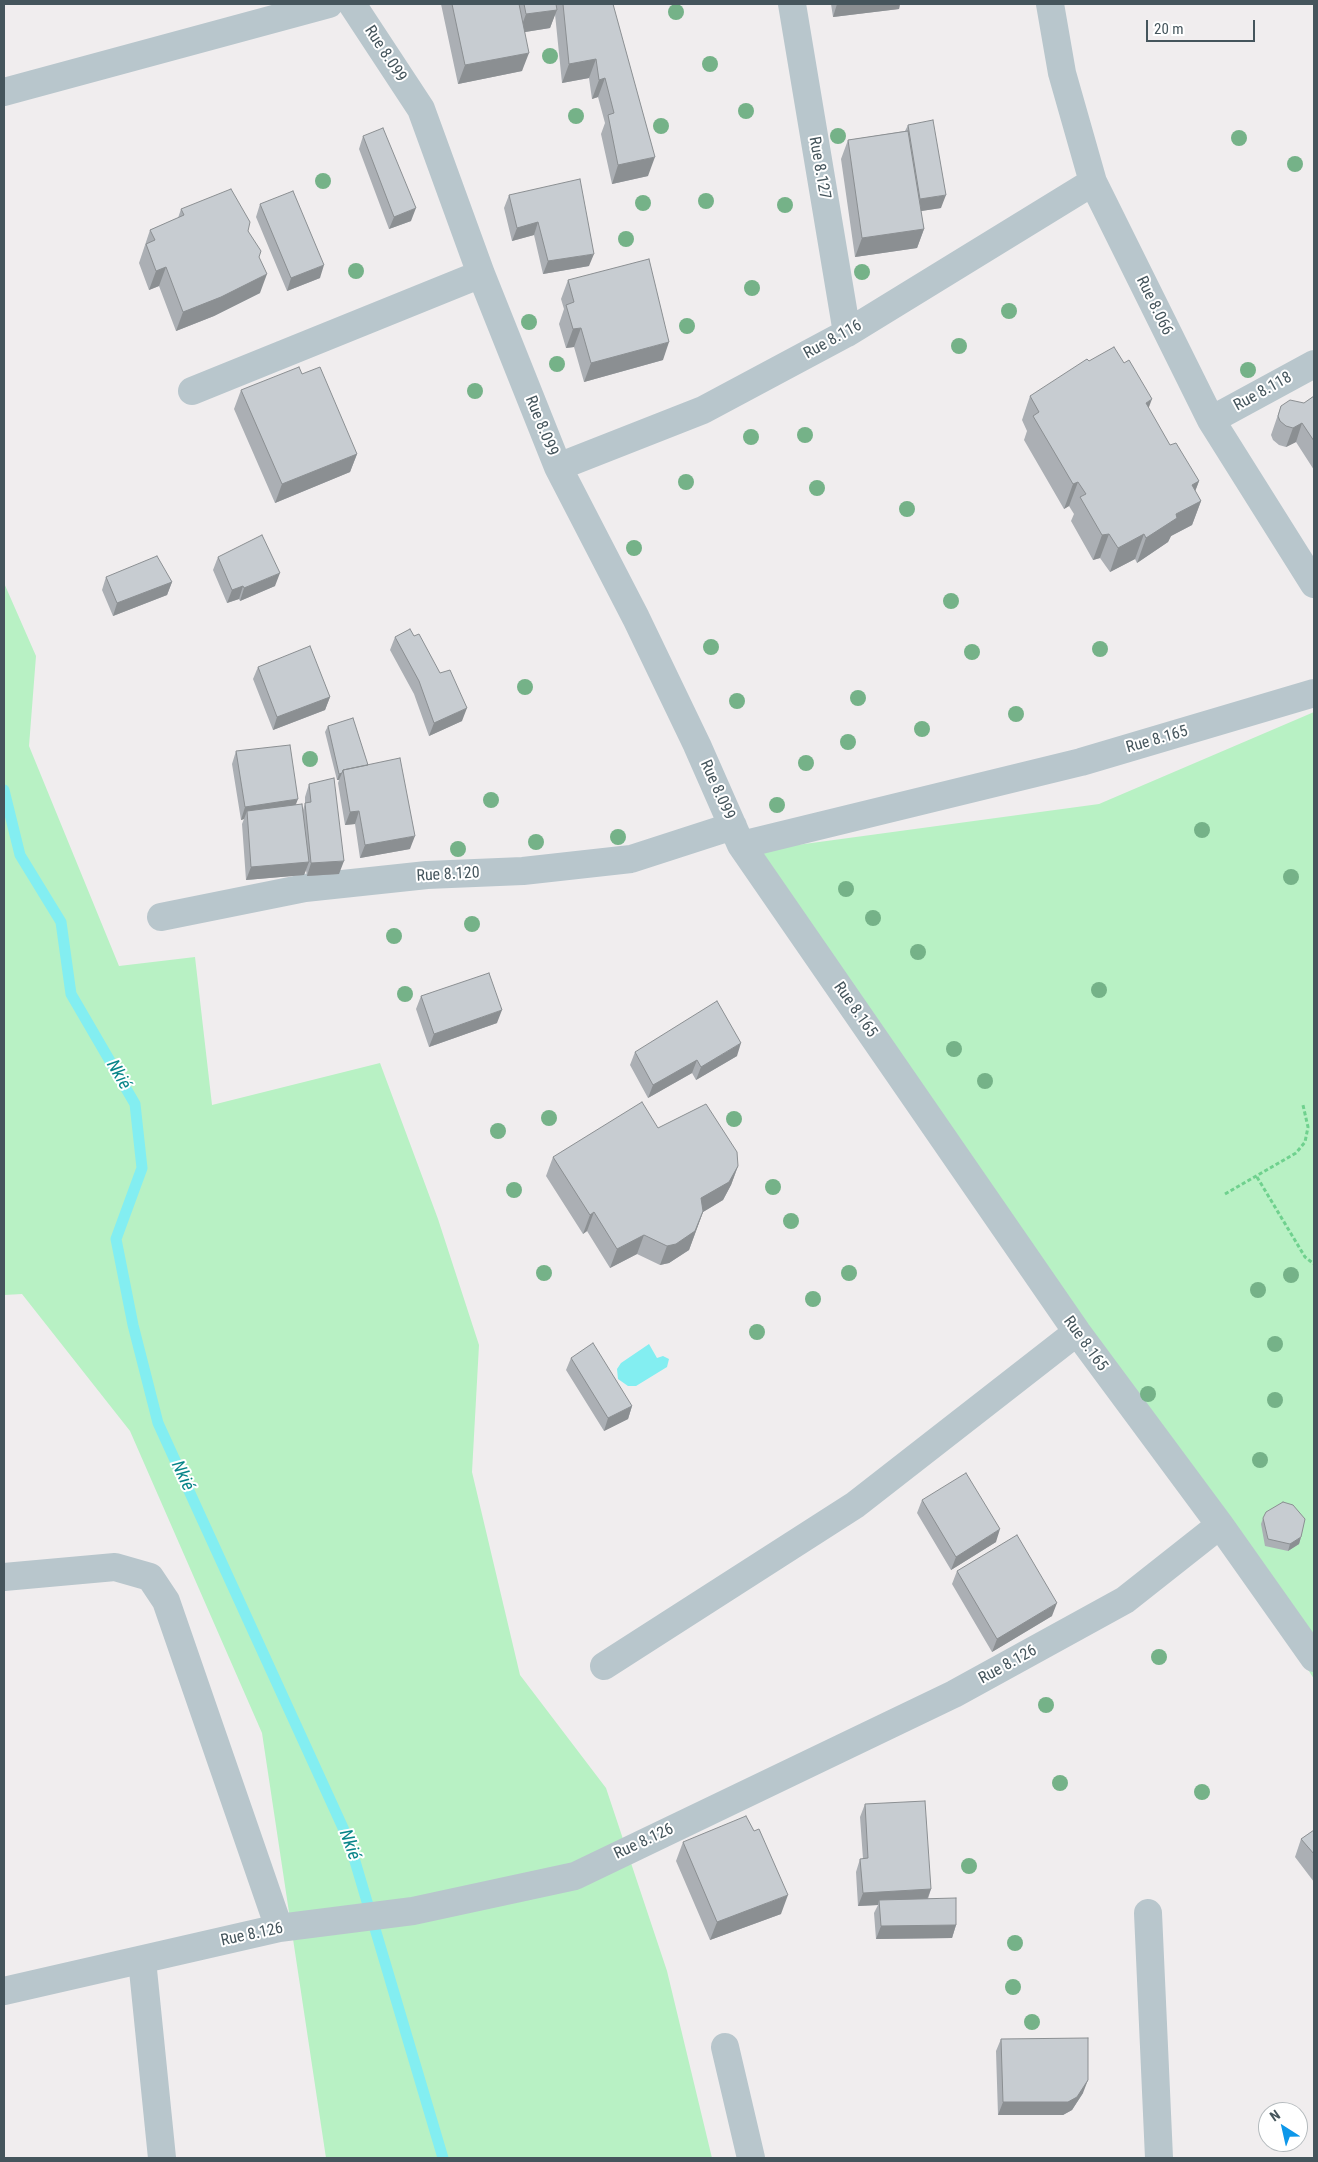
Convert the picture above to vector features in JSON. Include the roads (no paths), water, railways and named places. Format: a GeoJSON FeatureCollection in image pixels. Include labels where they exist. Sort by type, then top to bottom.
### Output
{"type":"FeatureCollection","features":[{"type":"Feature","properties":{"kind":"street"},"geometry":{"type":"LineString","coordinates":[[4,92],[329,4]]}},
{"type":"Feature","properties":{"kind":"street","name":"Rue 8.099"},"geometry":{"type":"LineString","coordinates":[[352,4],[421,109],[481,274],[558,467],[636,618],[697,745],[737,836]]}},
{"type":"Feature","properties":{"kind":"street","name":"Rue 8.127"},"geometry":{"type":"LineString","coordinates":[[792,4],[847,333]]}},
{"type":"Feature","properties":{"kind":"street","name":"Rue 8.066"},"geometry":{"type":"LineString","coordinates":[[1050,4],[1062,73],[1093,182],[1211,420],[1314,584]]}},
{"type":"Feature","properties":{"kind":"street","name":"Rue 8.116"},"geometry":{"type":"LineString","coordinates":[[558,467],[703,410],[847,333],[1093,182]]}},
{"type":"Feature","properties":{"kind":"street"},"geometry":{"type":"LineString","coordinates":[[192,391],[481,274]]}},
{"type":"Feature","properties":{"kind":"street","name":"Rue 8.118"},"geometry":{"type":"LineString","coordinates":[[1211,420],[1314,364]]}},
{"type":"Feature","properties":{"kind":"street","name":"Rue 8.165"},"geometry":{"type":"LineString","coordinates":[[1314,693],[1081,762],[737,836],[1076,1332],[1220,1525],[1314,1658]]}},
{"type":"Feature","properties":{"kind":"street","name":"Rue 8.120"},"geometry":{"type":"LineString","coordinates":[[161,917],[305,888],[427,875],[523,871],[631,860],[737,836]]}},
{"type":"Feature","properties":{"kind":"street"},"geometry":{"type":"LineString","coordinates":[[604,1666],[855,1505],[1076,1332]]}},
{"type":"Feature","properties":{"kind":"street","name":"Rue 8.126"},"geometry":{"type":"LineString","coordinates":[[4,1991],[279,1928],[413,1911],[575,1876],[954,1694],[1125,1600],[1220,1525]]}},
{"type":"Feature","properties":{"kind":"street"},"geometry":{"type":"LineString","coordinates":[[4,1577],[115,1567],[150,1577],[166,1601],[279,1928]]}},
{"type":"Feature","properties":{"kind":"street"},"geometry":{"type":"LineString","coordinates":[[1148,1913],[1159,2158]]}},
{"type":"Feature","properties":{"kind":"street"},"geometry":{"type":"LineString","coordinates":[[142,1960],[162,2158]]}},
{"type":"Feature","properties":{"kind":"street"},"geometry":{"type":"LineString","coordinates":[[725,2047],[751,2158]]}},
{"type":"Feature","properties":{"kind":"water"},"geometry":{"type":"Polygon","coordinates":[[[649,1344],[657,1358],[663,1356],[669,1359],[667,1367],[636,1386],[628,1386],[618,1379],[617,1369],[621,1363],[649,1344]]]}},
{"type":"Feature","properties":{"kind":"waterway","name":"Nkié"},"geometry":{"type":"LineString","coordinates":[[4,790],[20,855],[61,922],[71,994],[135,1104],[142,1168],[116,1239],[133,1325],[158,1423],[349,1841],[443,2158]]}}]}
